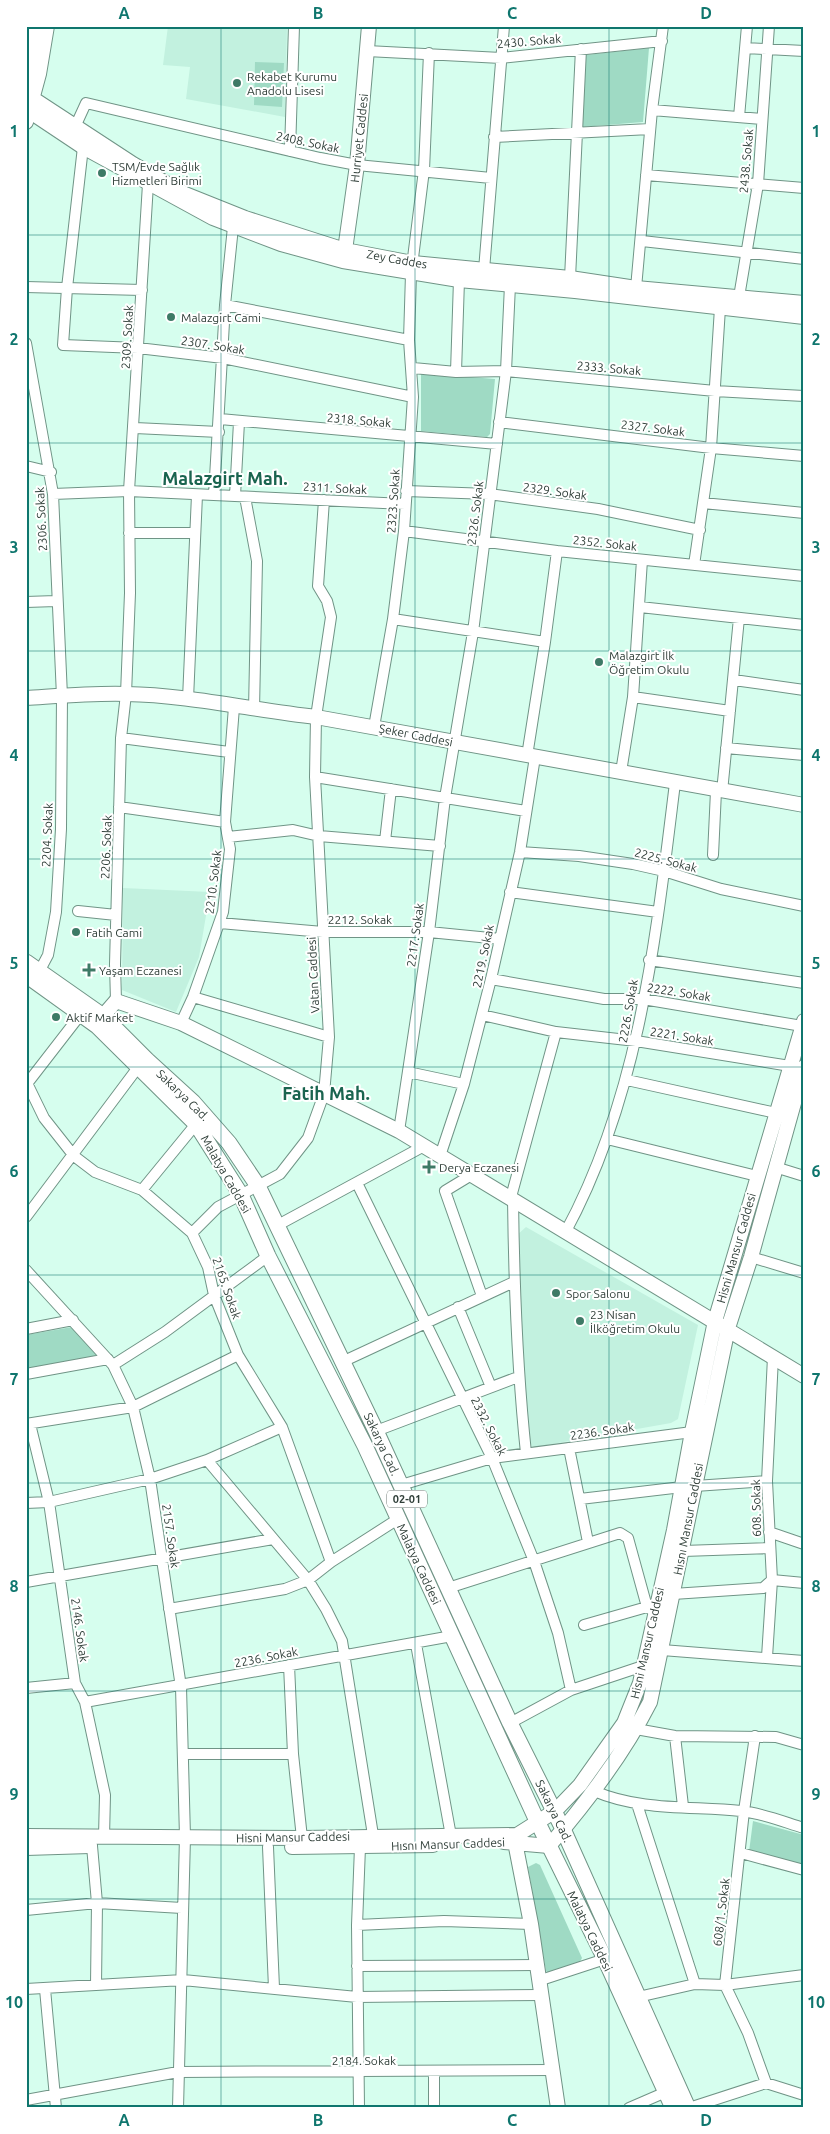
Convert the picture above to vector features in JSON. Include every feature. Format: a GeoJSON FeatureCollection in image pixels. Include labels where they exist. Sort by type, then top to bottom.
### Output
{"type":"FeatureCollection","features":[{"type":"Feature","properties":{"kind":"main road"},"geometry":{"type":"LineString","coordinates":[[26,78],[36,26]]}},
{"type":"Feature","properties":{"kind":"main road"},"geometry":{"type":"LineString","coordinates":[[28,107],[47,26]]}},
{"type":"Feature","properties":{"kind":"main road","name":"Hurriyet Caddesi"},"geometry":{"type":"LineString","coordinates":[[345,250],[357,164],[369,26]]}},
{"type":"Feature","properties":{"kind":"main road","name":"Zey Caddes"},"geometry":{"type":"LineString","coordinates":[[28,107],[75,127],[185,194],[245,218],[345,250],[459,280],[804,317]]}},
{"type":"Feature","properties":{"kind":"main road","name":"Zey Caddes"},"geometry":{"type":"LineString","coordinates":[[28,107],[84,147],[148,184],[233,227],[281,244],[343,261],[412,268],[484,270],[570,278],[636,288],[804,303]]}},
{"type":"Feature","properties":{"kind":"main road","name":"Şeker Caddesi"},"geometry":{"type":"LineString","coordinates":[[26,698],[126,694],[188,699],[254,710],[316,717],[804,805]]}},
{"type":"Feature","properties":{"kind":"main road","name":"Sakarya Cad."},"geometry":{"type":"LineString","coordinates":[[26,962],[33,973],[103,1016],[193,1102],[229,1143],[258,1186],[376,1431],[510,1723],[555,1811],[689,2108]]}},
{"type":"Feature","properties":{"kind":"main road","name":"Malatya Caddesi"},"geometry":{"type":"LineString","coordinates":[[33,973],[80,1014],[97,1026],[196,1124],[241,1195],[268,1256],[365,1446],[538,1823],[605,1959],[673,2108]]}},
{"type":"Feature","properties":{"kind":"main road"},"geometry":{"type":"LineString","coordinates":[[103,1016],[116,1001],[180,1023],[399,1131],[512,1198],[565,1233],[728,1328],[804,1376]]}},
{"type":"Feature","properties":{"kind":"main road","name":"Hisni Mansur Caddesi"},"geometry":{"type":"LineString","coordinates":[[26,1836],[184,1841],[373,1835],[517,1835],[555,1811],[580,1785],[624,1723],[633,1703],[643,1666],[651,1609],[689,1486],[692,1432],[716,1321],[776,1112],[799,1074],[803,1024]]}},
{"type":"Feature","properties":{"kind":"main road","name":"Hısnı Mansur Caddesi"},"geometry":{"type":"LineString","coordinates":[[26,1848],[184,1841],[268,1846],[360,1847],[515,1842],[549,1846],[594,1791],[636,1729],[650,1702],[683,1550],[689,1486],[728,1328],[751,1257],[799,1074]]}},
{"type":"Feature","properties":{"kind":"main road"},"geometry":{"type":"LineString","coordinates":[[515,1842],[531,1924],[535,1964],[558,2108]]}},
{"type":"Feature","properties":{"kind":"street"},"geometry":{"type":"LineString","coordinates":[[290,152],[294,26]]}},
{"type":"Feature","properties":{"kind":"street"},"geometry":{"type":"LineString","coordinates":[[484,270],[504,26]]}},
{"type":"Feature","properties":{"kind":"street"},"geometry":{"type":"LineString","coordinates":[[636,288],[642,241],[650,129],[663,26]]}},
{"type":"Feature","properties":{"kind":"street"},"geometry":{"type":"LineString","coordinates":[[739,117],[747,26]]}},
{"type":"Feature","properties":{"kind":"street","name":"2438. Sokak"},"geometry":{"type":"LineString","coordinates":[[739,297],[758,184],[769,26]]}},
{"type":"Feature","properties":{"kind":"street","name":"2430. Sokak"},"geometry":{"type":"LineString","coordinates":[[368,51],[501,58],[662,41]]}},
{"type":"Feature","properties":{"kind":"street"},"geometry":{"type":"LineString","coordinates":[[745,48],[804,51]]}},
{"type":"Feature","properties":{"kind":"street"},"geometry":{"type":"LineString","coordinates":[[570,278],[581,49]]}},
{"type":"Feature","properties":{"kind":"street","name":"2323. Sokak"},"geometry":{"type":"LineString","coordinates":[[374,727],[393,619],[404,531],[413,397],[409,340],[412,268],[424,170],[429,53]]}},
{"type":"Feature","properties":{"kind":"street","name":"2408. Sokak"},"geometry":{"type":"LineString","coordinates":[[75,127],[86,103],[290,152],[357,164],[491,178]]}},
{"type":"Feature","properties":{"kind":"street"},"geometry":{"type":"LineString","coordinates":[[652,110],[762,119]]}},
{"type":"Feature","properties":{"kind":"street"},"geometry":{"type":"LineString","coordinates":[[494,137],[650,129]]}},
{"type":"Feature","properties":{"kind":"street"},"geometry":{"type":"LineString","coordinates":[[66,288],[84,147]]}},
{"type":"Feature","properties":{"kind":"street"},"geometry":{"type":"LineString","coordinates":[[646,175],[804,188]]}},
{"type":"Feature","properties":{"kind":"street","name":"2309. Sokak"},"geometry":{"type":"LineString","coordinates":[[130,533],[129,492],[135,428],[148,184]]}},
{"type":"Feature","properties":{"kind":"street"},"geometry":{"type":"LineString","coordinates":[[214,495],[220,419],[225,305],[233,227]]}},
{"type":"Feature","properties":{"kind":"street"},"geometry":{"type":"LineString","coordinates":[[642,241],[804,259]]}},
{"type":"Feature","properties":{"kind":"street"},"geometry":{"type":"LineString","coordinates":[[456,372],[459,280]]}},
{"type":"Feature","properties":{"kind":"street","name":"2326. Sokak"},"geometry":{"type":"LineString","coordinates":[[454,743],[473,632],[506,371],[510,285]]}},
{"type":"Feature","properties":{"kind":"street"},"geometry":{"type":"LineString","coordinates":[[26,287],[142,290]]}},
{"type":"Feature","properties":{"kind":"street","name":"2307. Sokak"},"geometry":{"type":"LineString","coordinates":[[66,288],[63,345],[138,348],[223,358],[413,397]]}},
{"type":"Feature","properties":{"kind":"street"},"geometry":{"type":"LineString","coordinates":[[225,305],[409,340]]}},
{"type":"Feature","properties":{"kind":"street"},"geometry":{"type":"LineString","coordinates":[[694,565],[711,448],[720,308]]}},
{"type":"Feature","properties":{"kind":"street","name":"2306. Sokak"},"geometry":{"type":"LineString","coordinates":[[26,343],[28,362],[51,472],[62,696]]}},
{"type":"Feature","properties":{"kind":"street","name":"2333. Sokak"},"geometry":{"type":"LineString","coordinates":[[412,368],[456,372],[506,371],[715,391],[804,396]]}},
{"type":"Feature","properties":{"kind":"street","name":"2318. Sokak"},"geometry":{"type":"LineString","coordinates":[[220,419],[497,444]]}},
{"type":"Feature","properties":{"kind":"street"},"geometry":{"type":"LineString","coordinates":[[239,422],[240,497],[256,561],[254,710]]}},
{"type":"Feature","properties":{"kind":"street","name":"2327. Sokak"},"geometry":{"type":"LineString","coordinates":[[499,422],[711,448],[804,456]]}},
{"type":"Feature","properties":{"kind":"street"},"geometry":{"type":"LineString","coordinates":[[135,428],[219,432]]}},
{"type":"Feature","properties":{"kind":"street"},"geometry":{"type":"LineString","coordinates":[[26,466],[51,472]]}},
{"type":"Feature","properties":{"kind":"street","name":"2329. Sokak"},"geometry":{"type":"LineString","coordinates":[[406,491],[489,494],[598,509],[700,530]]}},
{"type":"Feature","properties":{"kind":"street","name":"2311. Sokak"},"geometry":{"type":"LineString","coordinates":[[53,494],[129,492],[405,504]]}},
{"type":"Feature","properties":{"kind":"street"},"geometry":{"type":"LineString","coordinates":[[188,699],[197,495]]}},
{"type":"Feature","properties":{"kind":"street","name":"Vatan Caddesi"},"geometry":{"type":"LineString","coordinates":[[192,1234],[218,1207],[280,1174],[308,1138],[324,1094],[329,1036],[315,777],[316,717],[331,617],[327,601],[318,586],[324,500]]}},
{"type":"Feature","properties":{"kind":"street"},"geometry":{"type":"LineString","coordinates":[[703,503],[804,513]]}},
{"type":"Feature","properties":{"kind":"street","name":"2352. Sokak"},"geometry":{"type":"LineString","coordinates":[[404,531],[557,551],[804,576]]}},
{"type":"Feature","properties":{"kind":"street"},"geometry":{"type":"LineString","coordinates":[[130,533],[195,533]]}},
{"type":"Feature","properties":{"kind":"street","name":"2206. Sokak"},"geometry":{"type":"LineString","coordinates":[[116,1001],[116,915],[121,738],[126,694],[130,533]]}},
{"type":"Feature","properties":{"kind":"street"},"geometry":{"type":"LineString","coordinates":[[531,756],[557,551]]}},
{"type":"Feature","properties":{"kind":"street"},"geometry":{"type":"LineString","coordinates":[[620,772],[633,697],[642,560]]}},
{"type":"Feature","properties":{"kind":"street"},"geometry":{"type":"LineString","coordinates":[[26,602],[56,601]]}},
{"type":"Feature","properties":{"kind":"street"},"geometry":{"type":"LineString","coordinates":[[640,607],[804,625]]}},
{"type":"Feature","properties":{"kind":"street"},"geometry":{"type":"LineString","coordinates":[[713,855],[719,791],[734,680],[739,618]]}},
{"type":"Feature","properties":{"kind":"street"},"geometry":{"type":"LineString","coordinates":[[393,619],[545,642]]}},
{"type":"Feature","properties":{"kind":"street"},"geometry":{"type":"LineString","coordinates":[[734,680],[804,690]]}},
{"type":"Feature","properties":{"kind":"street","name":"2204. Sokak"},"geometry":{"type":"LineString","coordinates":[[33,973],[48,955],[56,912],[61,829],[62,696]]}},
{"type":"Feature","properties":{"kind":"street"},"geometry":{"type":"LineString","coordinates":[[633,697],[730,711]]}},
{"type":"Feature","properties":{"kind":"street","name":"2210. Sokak"},"geometry":{"type":"LineString","coordinates":[[180,1023],[193,997],[220,923],[230,849],[225,822],[234,707]]}},
{"type":"Feature","properties":{"kind":"street"},"geometry":{"type":"LineString","coordinates":[[121,738],[229,752]]}},
{"type":"Feature","properties":{"kind":"street","name":"2217. Sokak"},"geometry":{"type":"LineString","coordinates":[[399,1131],[429,932],[444,798],[454,743]]}},
{"type":"Feature","properties":{"kind":"street"},"geometry":{"type":"LineString","coordinates":[[726,748],[804,755]]}},
{"type":"Feature","properties":{"kind":"street","name":"2219. Sokak"},"geometry":{"type":"LineString","coordinates":[[440,1156],[464,1084],[492,980],[520,852],[531,756]]}},
{"type":"Feature","properties":{"kind":"street"},"geometry":{"type":"LineString","coordinates":[[315,777],[526,811]]}},
{"type":"Feature","properties":{"kind":"street","name":"2226. Sokak"},"geometry":{"type":"LineString","coordinates":[[565,1233],[578,1210],[607,1139],[627,1080],[636,1041],[658,912],[676,783]]}},
{"type":"Feature","properties":{"kind":"street"},"geometry":{"type":"LineString","coordinates":[[385,841],[391,789]]}},
{"type":"Feature","properties":{"kind":"street"},"geometry":{"type":"LineString","coordinates":[[119,808],[225,822]]}},
{"type":"Feature","properties":{"kind":"street"},"geometry":{"type":"LineString","coordinates":[[228,837],[293,830],[319,836],[440,846]]}},
{"type":"Feature","properties":{"kind":"street","name":"2225. Sokak"},"geometry":{"type":"LineString","coordinates":[[520,852],[579,856],[664,870],[721,889],[804,906]]}},
{"type":"Feature","properties":{"kind":"street"},"geometry":{"type":"LineString","coordinates":[[510,892],[658,912]]}},
{"type":"Feature","properties":{"kind":"street"},"geometry":{"type":"LineString","coordinates":[[78,912],[116,915]]}},
{"type":"Feature","properties":{"kind":"street","name":"2212. Sokak"},"geometry":{"type":"LineString","coordinates":[[220,923],[323,932],[429,932],[500,939]]}},
{"type":"Feature","properties":{"kind":"street"},"geometry":{"type":"LineString","coordinates":[[649,960],[804,983]]}},
{"type":"Feature","properties":{"kind":"street","name":"2222. Sokak"},"geometry":{"type":"LineString","coordinates":[[492,980],[604,999],[643,999],[803,1024]]}},
{"type":"Feature","properties":{"kind":"street"},"geometry":{"type":"LineString","coordinates":[[193,997],[329,1036]]}},
{"type":"Feature","properties":{"kind":"street"},"geometry":{"type":"LineString","coordinates":[[27,1083],[80,1014]]}},
{"type":"Feature","properties":{"kind":"street","name":"2221. Sokak"},"geometry":{"type":"LineString","coordinates":[[482,1015],[556,1032],[636,1041],[799,1074]]}},
{"type":"Feature","properties":{"kind":"street"},"geometry":{"type":"LineString","coordinates":[[526,1452],[518,1377],[512,1198],[556,1032]]}},
{"type":"Feature","properties":{"kind":"street"},"geometry":{"type":"LineString","coordinates":[[26,1217],[74,1156],[139,1066]]}},
{"type":"Feature","properties":{"kind":"street"},"geometry":{"type":"LineString","coordinates":[[408,1072],[464,1084]]}},
{"type":"Feature","properties":{"kind":"street"},"geometry":{"type":"LineString","coordinates":[[627,1080],[776,1112]]}},
{"type":"Feature","properties":{"kind":"street","name":"2165. Sokak"},"geometry":{"type":"LineString","coordinates":[[27,1083],[44,1118],[74,1156],[95,1172],[142,1190],[192,1234],[208,1267],[214,1295],[238,1355],[282,1427],[331,1562]]}},
{"type":"Feature","properties":{"kind":"street"},"geometry":{"type":"LineString","coordinates":[[142,1190],[196,1124]]}},
{"type":"Feature","properties":{"kind":"street"},"geometry":{"type":"LineString","coordinates":[[607,1139],[757,1176]]}},
{"type":"Feature","properties":{"kind":"street"},"geometry":{"type":"LineString","coordinates":[[278,1225],[424,1146]]}},
{"type":"Feature","properties":{"kind":"street"},"geometry":{"type":"LineString","coordinates":[[775,1167],[804,1176]]}},
{"type":"Feature","properties":{"kind":"street"},"geometry":{"type":"LineString","coordinates":[[472,1174],[445,1191],[482,1296]]}},
{"type":"Feature","properties":{"kind":"street","name":"2332. Sokak"},"geometry":{"type":"LineString","coordinates":[[357,1183],[492,1458],[534,1561],[558,1634],[570,1690]]}},
{"type":"Feature","properties":{"kind":"street"},"geometry":{"type":"LineString","coordinates":[[26,1374],[111,1362],[165,1332],[268,1256]]}},
{"type":"Feature","properties":{"kind":"street"},"geometry":{"type":"LineString","coordinates":[[751,1257],[804,1273]]}},
{"type":"Feature","properties":{"kind":"street","name":"2157. Sokak"},"geometry":{"type":"LineString","coordinates":[[26,1270],[111,1362],[133,1407],[150,1479],[181,1687],[184,1841],[178,2108]]}},
{"type":"Feature","properties":{"kind":"street"},"geometry":{"type":"LineString","coordinates":[[342,1362],[424,1322],[514,1282]]}},
{"type":"Feature","properties":{"kind":"street"},"geometry":{"type":"LineString","coordinates":[[458,1307],[491,1387]]}},
{"type":"Feature","properties":{"kind":"street"},"geometry":{"type":"LineString","coordinates":[[26,1329],[73,1320]]}},
{"type":"Feature","properties":{"kind":"street"},"geometry":{"type":"LineString","coordinates":[[28,1424],[133,1407],[238,1355]]}},
{"type":"Feature","properties":{"kind":"street","name":"608. Sokak"},"geometry":{"type":"LineString","coordinates":[[767,1657],[772,1580],[769,1548],[768,1481],[773,1357]]}},
{"type":"Feature","properties":{"kind":"street"},"geometry":{"type":"LineString","coordinates":[[376,1431],[518,1377]]}},
{"type":"Feature","properties":{"kind":"street","name":"2146. Sokak"},"geometry":{"type":"LineString","coordinates":[[28,1424],[49,1502],[75,1683],[85,1702],[105,1795],[104,1837]]}},
{"type":"Feature","properties":{"kind":"street"},"geometry":{"type":"LineString","coordinates":[[26,1503],[49,1502],[150,1479],[207,1460],[282,1427]]}},
{"type":"Feature","properties":{"kind":"street","name":"2236. Sokak"},"geometry":{"type":"LineString","coordinates":[[400,1485],[492,1458],[526,1452],[692,1432]]}},
{"type":"Feature","properties":{"kind":"street"},"geometry":{"type":"LineString","coordinates":[[569,1448],[588,1542]]}},
{"type":"Feature","properties":{"kind":"street"},"geometry":{"type":"LineString","coordinates":[[207,1460],[308,1580],[326,1609],[342,1641],[373,1835]]}},
{"type":"Feature","properties":{"kind":"street"},"geometry":{"type":"LineString","coordinates":[[580,1499],[689,1486],[768,1481]]}},
{"type":"Feature","properties":{"kind":"street"},"geometry":{"type":"LineString","coordinates":[[169,1609],[285,1589],[308,1580],[331,1562],[398,1519]]}},
{"type":"Feature","properties":{"kind":"street"},"geometry":{"type":"LineString","coordinates":[[769,1532],[804,1544]]}},
{"type":"Feature","properties":{"kind":"street"},"geometry":{"type":"LineString","coordinates":[[448,1588],[616,1533],[626,1535],[651,1609],[584,1625]]}},
{"type":"Feature","properties":{"kind":"street"},"geometry":{"type":"LineString","coordinates":[[26,1582],[273,1539]]}},
{"type":"Feature","properties":{"kind":"street"},"geometry":{"type":"LineString","coordinates":[[683,1550],[769,1548]]}},
{"type":"Feature","properties":{"kind":"street"},"geometry":{"type":"LineString","coordinates":[[673,1594],[763,1588],[772,1580],[804,1583]]}},
{"type":"Feature","properties":{"kind":"street","name":"2236. Sokak"},"geometry":{"type":"LineString","coordinates":[[85,1702],[181,1687],[289,1665],[416,1644],[452,1636]]}},
{"type":"Feature","properties":{"kind":"street"},"geometry":{"type":"LineString","coordinates":[[416,1644],[450,1836]]}},
{"type":"Feature","properties":{"kind":"street"},"geometry":{"type":"LineString","coordinates":[[662,1650],[804,1661]]}},
{"type":"Feature","properties":{"kind":"street"},"geometry":{"type":"LineString","coordinates":[[289,1665],[293,1754],[302,1838]]}},
{"type":"Feature","properties":{"kind":"street"},"geometry":{"type":"LineString","coordinates":[[510,1723],[520,1715],[570,1690],[643,1666]]}},
{"type":"Feature","properties":{"kind":"street"},"geometry":{"type":"LineString","coordinates":[[26,1688],[75,1683]]}},
{"type":"Feature","properties":{"kind":"street"},"geometry":{"type":"LineString","coordinates":[[636,1729],[675,1736],[776,1737],[804,1745]]}},
{"type":"Feature","properties":{"kind":"street"},"geometry":{"type":"LineString","coordinates":[[675,1736],[683,1806]]}},
{"type":"Feature","properties":{"kind":"street","name":"608/1. Sokak"},"geometry":{"type":"LineString","coordinates":[[725,1985],[741,1853],[744,1811],[755,1736]]}},
{"type":"Feature","properties":{"kind":"street"},"geometry":{"type":"LineString","coordinates":[[183,1754],[293,1754]]}},
{"type":"Feature","properties":{"kind":"street"},"geometry":{"type":"LineString","coordinates":[[594,1791],[616,1800],[637,1804],[744,1811],[804,1828]]}},
{"type":"Feature","properties":{"kind":"street"},"geometry":{"type":"LineString","coordinates":[[637,1804],[696,1984]]}},
{"type":"Feature","properties":{"kind":"street"},"geometry":{"type":"LineString","coordinates":[[92,1846],[97,1903],[96,1985]]}},
{"type":"Feature","properties":{"kind":"street"},"geometry":{"type":"LineString","coordinates":[[268,1846],[274,1988]]}},
{"type":"Feature","properties":{"kind":"street"},"geometry":{"type":"LineString","coordinates":[[360,1847],[357,1925],[360,2108]]}},
{"type":"Feature","properties":{"kind":"street"},"geometry":{"type":"LineString","coordinates":[[741,1853],[804,1870]]}},
{"type":"Feature","properties":{"kind":"street"},"geometry":{"type":"LineString","coordinates":[[26,1910],[97,1903],[182,1908]]}},
{"type":"Feature","properties":{"kind":"street"},"geometry":{"type":"LineString","coordinates":[[357,1925],[444,1921],[531,1924]]}},
{"type":"Feature","properties":{"kind":"street"},"geometry":{"type":"LineString","coordinates":[[538,1981],[605,1959]]}},
{"type":"Feature","properties":{"kind":"street"},"geometry":{"type":"LineString","coordinates":[[357,1966],[535,1964]]}},
{"type":"Feature","properties":{"kind":"street"},"geometry":{"type":"LineString","coordinates":[[638,1998],[696,1984],[725,1985],[804,1975]]}},
{"type":"Feature","properties":{"kind":"street"},"geometry":{"type":"LineString","coordinates":[[26,1989],[182,1980],[358,1997],[540,1996]]}},
{"type":"Feature","properties":{"kind":"street"},"geometry":{"type":"LineString","coordinates":[[725,1985],[748,2033],[766,2083]]}},
{"type":"Feature","properties":{"kind":"street"},"geometry":{"type":"LineString","coordinates":[[45,1989],[56,2108]]}},
{"type":"Feature","properties":{"kind":"street","name":"2184. Sokak"},"geometry":{"type":"LineString","coordinates":[[26,2100],[178,2072],[359,2073],[552,2070]]}},
{"type":"Feature","properties":{"kind":"street"},"geometry":{"type":"LineString","coordinates":[[434,2072],[434,2108]]}},
{"type":"Feature","properties":{"kind":"street"},"geometry":{"type":"LineString","coordinates":[[689,2108],[766,2083],[804,2095]]}},
{"type":"Feature","properties":{"kind":"street"},"geometry":{"type":"LineString","coordinates":[[629,2108],[666,2092]]}},
{"type":"Feature","properties":{"kind":"shaded area","name":"Rekabet Kurumu Anadolu Lisesi"},"geometry":{"type":"Polygon","coordinates":[[[168,26],[287,26],[285,117],[186,99],[190,67],[163,65],[168,26]]]}},
{"type":"Feature","properties":{"kind":"shaded area"},"geometry":{"type":"Polygon","coordinates":[[[649,48],[643,122],[582,127],[586,55],[649,48]]]}},
{"type":"Feature","properties":{"kind":"shaded area"},"geometry":{"type":"Polygon","coordinates":[[[255,62],[284,63],[282,107],[254,105],[255,62]]]}},
{"type":"Feature","properties":{"kind":"shaded area"},"geometry":{"type":"Polygon","coordinates":[[[421,373],[495,379],[490,434],[487,437],[421,431],[421,373]]]}},
{"type":"Feature","properties":{"kind":"shaded area"},"geometry":{"type":"Polygon","coordinates":[[[123,888],[210,892],[199,957],[176,1012],[122,990],[123,888]]]}},
{"type":"Feature","properties":{"kind":"shaded area","name":"23 Nisan İlköğretim Okulu"},"geometry":{"type":"Polygon","coordinates":[[[526,1227],[698,1325],[678,1419],[671,1423],[535,1447],[527,1444],[516,1236],[526,1227]]]}},
{"type":"Feature","properties":{"kind":"shaded area"},"geometry":{"type":"Polygon","coordinates":[[[72,1327],[99,1356],[26,1369],[26,1335],[72,1327]]]}},
{"type":"Feature","properties":{"kind":"shaded area"},"geometry":{"type":"Polygon","coordinates":[[[753,1821],[804,1835],[804,1866],[749,1852],[753,1821]]]}},
{"type":"Feature","properties":{"kind":"shaded area"},"geometry":{"type":"Polygon","coordinates":[[[536,1863],[540,1865],[582,1958],[578,1965],[550,1975],[546,1971],[528,1867],[536,1863]]]}},
{"type":"Feature","properties":{"kind":"place","name":"Rekabet Kurumu Anadolu Lisesi"},"geometry":{"type":"Point","coordinates":[237,83]}},
{"type":"Feature","properties":{"kind":"place","name":"TSM/Evde Sağlık Hizmetleri Birimi"},"geometry":{"type":"Point","coordinates":[102,173]}},
{"type":"Feature","properties":{"kind":"place","name":"Malazgirt Cami"},"geometry":{"type":"Point","coordinates":[171,317]}},
{"type":"Feature","properties":{"kind":"place","name":"Malazgirt İlk Öğretim Okulu"},"geometry":{"type":"Point","coordinates":[599,662]}},
{"type":"Feature","properties":{"kind":"place","name":"Fatih Cami"},"geometry":{"type":"Point","coordinates":[76,932]}},
{"type":"Feature","properties":{"kind":"place","name":"Yaşam Eczanesi"},"geometry":{"type":"Point","coordinates":[89,970]}},
{"type":"Feature","properties":{"kind":"place","name":"Aktif Market"},"geometry":{"type":"Point","coordinates":[56,1017]}},
{"type":"Feature","properties":{"kind":"place","name":"Derya Eczanesi"},"geometry":{"type":"Point","coordinates":[429,1167]}},
{"type":"Feature","properties":{"kind":"place","name":"Spor Salonu"},"geometry":{"type":"Point","coordinates":[556,1293]}},
{"type":"Feature","properties":{"kind":"place","name":"23 Nisan İlköğretim Okulu"},"geometry":{"type":"Point","coordinates":[580,1321]}},
{"type":"Feature","properties":{"kind":"district","name":"Malazgirt Mah."},"geometry":{"type":"Point","coordinates":[225,478]}},
{"type":"Feature","properties":{"kind":"district","name":"Fatih Mah."},"geometry":{"type":"Point","coordinates":[326,1093]}}]}
